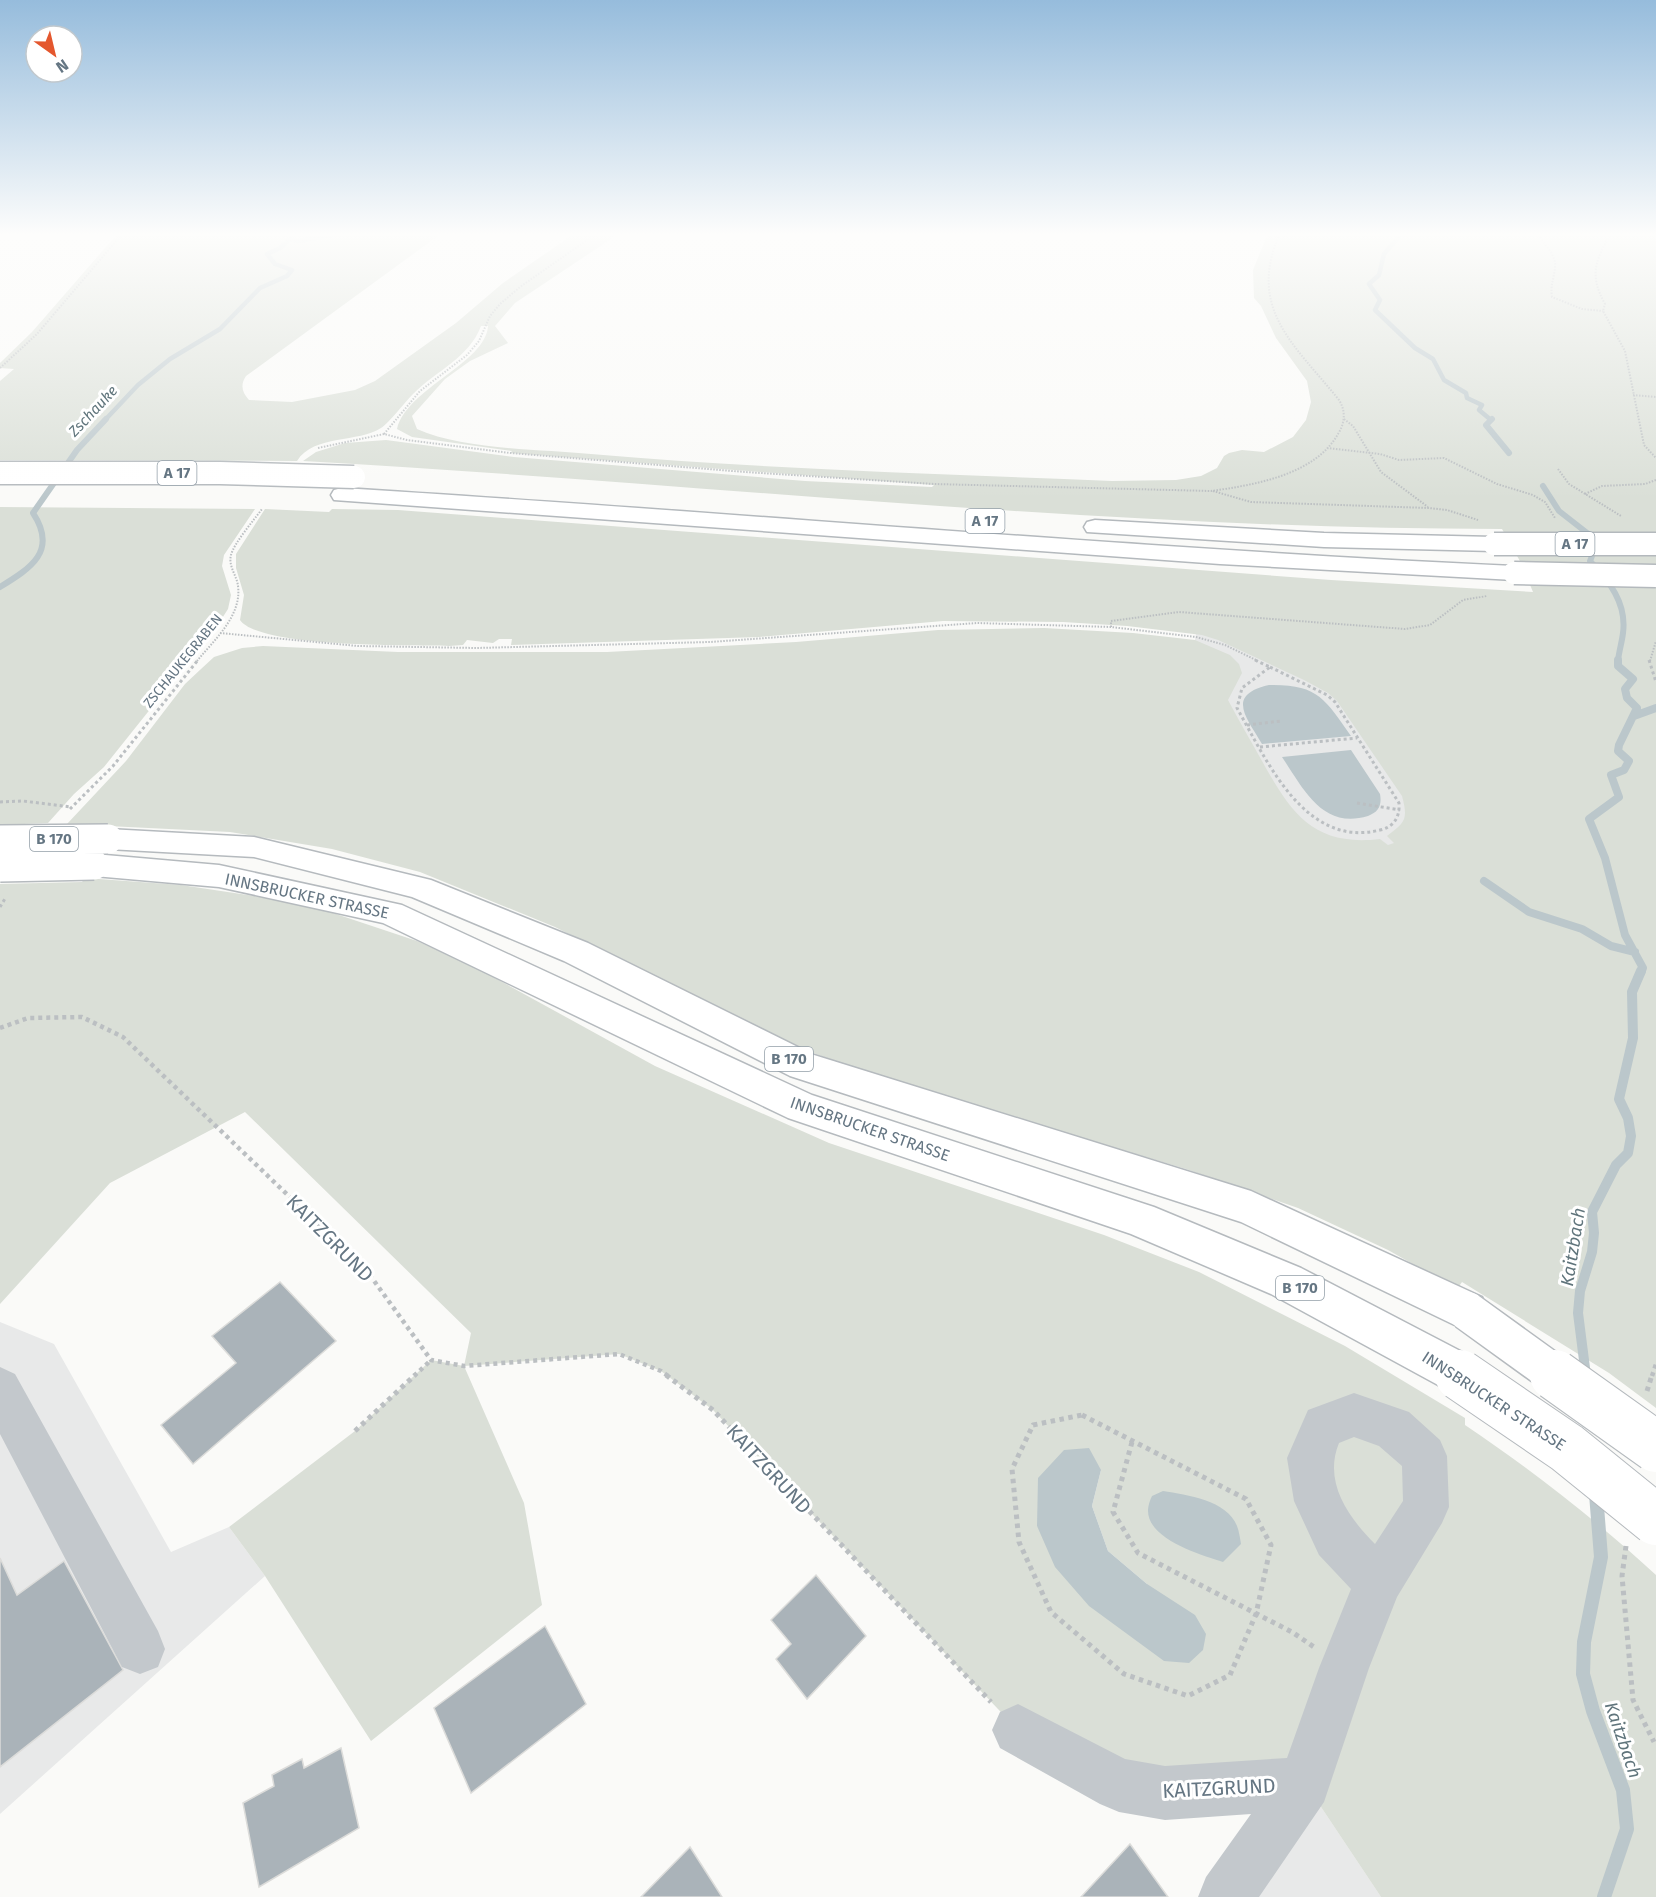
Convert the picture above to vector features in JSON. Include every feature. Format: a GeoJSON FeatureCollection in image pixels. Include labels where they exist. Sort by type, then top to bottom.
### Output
{"type":"FeatureCollection","features":[{"type":"Feature","properties":{"kind":"main road","name":"A 17"},"geometry":{"type":"LineString","coordinates":[[0,473],[220,473],[575,509],[984,542],[1334,566],[1656,576]]}},
{"type":"Feature","properties":{"kind":"main road","name":"A 17"},"geometry":{"type":"LineString","coordinates":[[0,490],[204,491],[348,486],[589,491],[1022,523],[1324,540],[1494,544],[1656,544]]}},
{"type":"Feature","properties":{"kind":"main road","name":"INNSBRUCKER STRASSE"},"geometry":{"type":"LineString","coordinates":[[0,840],[101,852],[392,913],[801,1107],[1140,1219],[1286,1281],[1453,1370],[1568,1448],[1656,1520]]}},
{"type":"Feature","properties":{"kind":"main road","name":"INNSBRUCKER STRASSE"},"geometry":{"type":"LineString","coordinates":[[0,867],[101,852],[254,847],[420,888],[576,952],[803,1066],[1251,1208],[1467,1311],[1656,1447]]}},
{"type":"Feature","properties":{"kind":"street"},"geometry":{"type":"LineString","coordinates":[[0,1389],[140,1649]]}},
{"type":"Feature","properties":{"kind":"street","name":"KAITZGRUND"},"geometry":{"type":"LineString","coordinates":[[1226,1897],[1305,1783],[1344,1668],[1378,1582]]}},
{"type":"Feature","properties":{"kind":"street","name":"KAITZGRUND"},"geometry":{"type":"LineString","coordinates":[[1018,1730],[1119,1785],[1165,1793],[1305,1783]]}},
{"type":"Feature","properties":{"kind":"path"},"geometry":{"type":"LineString","coordinates":[[0,368],[47,322]]}},
{"type":"Feature","properties":{"kind":"path"},"geometry":{"type":"LineString","coordinates":[[384,434],[420,391],[467,355],[479,341],[488,322]]}},
{"type":"Feature","properties":{"kind":"path"},"geometry":{"type":"LineString","coordinates":[[314,449],[384,434],[407,440],[510,453],[745,472],[934,484],[1211,491],[1237,487],[1283,474],[1316,459],[1338,438],[1344,419],[1343,405],[1295,350],[1279,322]]}},
{"type":"Feature","properties":{"kind":"path"},"geometry":{"type":"LineString","coordinates":[[1610,322],[1625,351],[1644,445],[1656,458]]}},
{"type":"Feature","properties":{"kind":"path"},"geometry":{"type":"LineString","coordinates":[[1633,395],[1656,397]]}},
{"type":"Feature","properties":{"kind":"path"},"geometry":{"type":"LineString","coordinates":[[1211,491],[1251,502],[1428,508],[1381,472],[1353,426],[1344,419]]}},
{"type":"Feature","properties":{"kind":"path"},"geometry":{"type":"LineString","coordinates":[[1327,448],[1368,453],[1399,460],[1444,458],[1497,484],[1545,502],[1557,521]]}},
{"type":"Feature","properties":{"kind":"path"},"geometry":{"type":"LineString","coordinates":[[1558,469],[1569,484],[1585,495],[1602,486],[1645,484],[1656,480]]}},
{"type":"Feature","properties":{"kind":"path","name":"ZSCHAUKEGRABEN"},"geometry":{"type":"LineString","coordinates":[[0,802],[23,801],[72,807],[113,766],[233,615],[238,598],[238,585],[231,566],[231,554],[262,509]]}},
{"type":"Feature","properties":{"kind":"path"},"geometry":{"type":"LineString","coordinates":[[1110,627],[1111,621],[1179,612],[1405,629],[1430,625],[1463,600],[1492,595]]}},
{"type":"Feature","properties":{"kind":"path"},"geometry":{"type":"LineString","coordinates":[[220,633],[358,646],[477,648],[710,642],[977,622],[1110,627],[1211,640],[1270,667],[1327,695],[1335,702],[1399,803],[1400,810],[1395,823],[1378,831],[1367,833],[1337,830],[1302,810],[1280,781],[1237,708],[1239,692],[1245,684],[1270,667]]}},
{"type":"Feature","properties":{"kind":"path"},"geometry":{"type":"LineString","coordinates":[[1656,641],[1649,659],[1656,682]]}},
{"type":"Feature","properties":{"kind":"path"},"geometry":{"type":"LineString","coordinates":[[1247,725],[1281,721]]}},
{"type":"Feature","properties":{"kind":"path"},"geometry":{"type":"LineString","coordinates":[[1260,747],[1357,738]]}},
{"type":"Feature","properties":{"kind":"path"},"geometry":{"type":"LineString","coordinates":[[1357,803],[1400,810]]}},
{"type":"Feature","properties":{"kind":"path","name":"KAITZGRUND"},"geometry":{"type":"LineString","coordinates":[[0,1028],[28,1018],[82,1017],[123,1037],[367,1271],[431,1360],[464,1366],[619,1354],[661,1371],[713,1410],[1018,1730]]}},
{"type":"Feature","properties":{"kind":"path"},"geometry":{"type":"LineString","coordinates":[[355,1431],[431,1360]]}},
{"type":"Feature","properties":{"kind":"path"},"geometry":{"type":"LineString","coordinates":[[1082,1415],[1246,1499],[1271,1545],[1256,1614],[1230,1675],[1188,1696],[1124,1674],[1051,1612],[1019,1542],[1012,1469],[1033,1425],[1082,1415]]}},
{"type":"Feature","properties":{"kind":"path"},"geometry":{"type":"LineString","coordinates":[[1132,1442],[1113,1512],[1138,1553],[1292,1632]]}},
{"type":"Feature","properties":{"kind":"shaded area"},"geometry":{"type":"Polygon","coordinates":[[[41,322],[321,322],[246,376],[243,382],[245,394],[249,400],[292,402],[355,390],[375,381],[458,322],[499,322],[495,326],[508,343],[470,361],[445,379],[412,416],[417,429],[436,436],[479,445],[656,459],[1112,481],[1176,480],[1201,476],[1217,468],[1224,456],[1229,453],[1242,450],[1264,452],[1293,437],[1306,420],[1311,402],[1307,381],[1276,338],[1268,322],[1656,322],[1656,1408],[1609,1373],[1462,1282],[1457,1289],[1388,1250],[1298,1208],[1186,1169],[890,1081],[808,1051],[725,1013],[555,927],[420,872],[332,849],[230,832],[67,824],[126,761],[185,684],[214,657],[242,648],[263,646],[398,652],[607,652],[796,642],[938,630],[1044,628],[1133,633],[1195,640],[1230,655],[1239,664],[1242,673],[1228,700],[1273,780],[1294,811],[1321,832],[1337,838],[1380,839],[1388,845],[1394,843],[1387,836],[1404,819],[1402,796],[1337,701],[1328,693],[1304,680],[1218,640],[1202,635],[1127,626],[1063,622],[943,621],[759,637],[511,645],[512,639],[499,639],[493,643],[467,640],[463,645],[449,646],[338,643],[275,636],[253,629],[240,620],[244,595],[236,568],[236,554],[265,509],[329,512],[332,509],[398,510],[1331,580],[1533,592],[1521,563],[1502,529],[1352,527],[1051,513],[303,461],[316,452],[345,443],[386,440],[514,457],[805,481],[932,487],[934,485],[510,453],[512,451],[412,437],[397,429],[404,414],[415,401],[474,352],[484,339],[488,326],[481,326],[469,347],[413,394],[381,428],[372,433],[314,447],[305,452],[297,461],[0,460],[0,381],[14,369],[0,368],[0,363],[41,322]]]}},
{"type":"Feature","properties":{"kind":"shaded area"},"geometry":{"type":"Polygon","coordinates":[[[0,507],[255,509],[224,555],[222,566],[231,595],[228,609],[219,623],[104,767],[74,794],[48,823],[0,825],[0,507]]]}},
{"type":"Feature","properties":{"kind":"shaded area"},"geometry":{"type":"Polygon","coordinates":[[[1213,622],[1314,667],[1418,801],[1418,854],[1373,851],[1280,823],[1194,645],[1196,634],[1213,622]]]}},
{"type":"Feature","properties":{"kind":"shaded area"},"geometry":{"type":"Polygon","coordinates":[[[1269,685],[1299,687],[1319,696],[1327,703],[1351,736],[1262,744],[1246,717],[1243,701],[1255,689],[1269,685]]]}},
{"type":"Feature","properties":{"kind":"shaded area"},"geometry":{"type":"Polygon","coordinates":[[[1351,750],[1381,798],[1379,808],[1375,812],[1352,819],[1326,812],[1306,793],[1282,757],[1351,750]]]}},
{"type":"Feature","properties":{"kind":"shaded area"},"geometry":{"type":"Polygon","coordinates":[[[85,878],[181,885],[267,898],[333,913],[417,941],[475,967],[655,1066],[829,1143],[1104,1235],[1199,1272],[1345,1346],[1465,1418],[1465,1425],[1563,1496],[1656,1575],[1656,1897],[1381,1897],[1305,1783],[1165,1793],[1018,1730],[713,1410],[661,1371],[619,1354],[464,1366],[471,1333],[245,1112],[110,1183],[0,1304],[0,884],[82,882],[85,878]],[[1101,1470],[1037,1526],[1147,1584],[1108,1551],[1092,1506],[1101,1470]]]}},
{"type":"Feature","properties":{"kind":"shaded area"},"geometry":{"type":"Polygon","coordinates":[[[0,1322],[54,1344],[171,1552],[229,1527],[265,1576],[0,1814],[0,1322]]]}},
{"type":"Feature","properties":{"kind":"shaded area"},"geometry":{"type":"Polygon","coordinates":[[[431,1360],[464,1366],[524,1503],[542,1605],[371,1741],[265,1576],[229,1527],[355,1431],[431,1360]]]}},
{"type":"Feature","properties":{"kind":"shaded area"},"geometry":{"type":"Polygon","coordinates":[[[1089,1448],[1101,1470],[1092,1506],[1108,1551],[1147,1584],[1195,1615],[1206,1634],[1203,1650],[1189,1663],[1164,1661],[1089,1606],[1055,1567],[1037,1526],[1038,1478],[1064,1450],[1089,1448]]]}},
{"type":"Feature","properties":{"kind":"shaded area"},"geometry":{"type":"Polygon","coordinates":[[[1163,1491],[1205,1500],[1225,1510],[1237,1526],[1241,1544],[1223,1562],[1189,1550],[1165,1537],[1150,1520],[1148,1510],[1152,1496],[1163,1491]]]}},
{"type":"Feature","properties":{"kind":"shaded area"},"geometry":{"type":"Polygon","coordinates":[[[1305,1783],[1381,1897],[1245,1897],[1305,1783]]]}},
{"type":"Feature","properties":{"kind":"building"},"geometry":{"type":"Polygon","coordinates":[[[280,1282],[336,1341],[193,1464],[161,1425],[236,1363],[212,1336],[280,1282]]]}},
{"type":"Feature","properties":{"kind":"building"},"geometry":{"type":"Polygon","coordinates":[[[0,1558],[17,1595],[64,1561],[123,1670],[0,1767],[0,1558]]]}},
{"type":"Feature","properties":{"kind":"building"},"geometry":{"type":"Polygon","coordinates":[[[816,1575],[866,1636],[807,1699],[776,1659],[791,1644],[771,1620],[816,1575]]]}},
{"type":"Feature","properties":{"kind":"building"},"geometry":{"type":"Polygon","coordinates":[[[545,1626],[586,1704],[471,1793],[434,1708],[545,1626]]]}},
{"type":"Feature","properties":{"kind":"building"},"geometry":{"type":"Polygon","coordinates":[[[341,1748],[359,1828],[259,1887],[243,1803],[274,1786],[272,1775],[302,1759],[304,1768],[341,1748]]]}},
{"type":"Feature","properties":{"kind":"building"},"geometry":{"type":"Polygon","coordinates":[[[1130,1844],[1168,1897],[1081,1897],[1130,1844]]]}},
{"type":"Feature","properties":{"kind":"building"},"geometry":{"type":"Polygon","coordinates":[[[690,1847],[722,1897],[641,1897],[690,1847]]]}},
{"type":"Feature","properties":{"kind":"waterway","name":"Zschauke"},"geometry":{"type":"LineString","coordinates":[[105,420],[138,385],[170,359],[220,329],[227,322]]}},
{"type":"Feature","properties":{"kind":"waterway","name":"Kaitzbach"},"geometry":{"type":"LineString","coordinates":[[1387,322],[1415,348],[1433,359],[1444,380],[1466,393],[1467,398],[1482,405],[1479,410],[1491,420]]}},
{"type":"Feature","properties":{"kind":"waterway","name":"Zschauke"},"geometry":{"type":"LineString","coordinates":[[0,587],[22,573],[38,557],[43,538],[33,513],[77,450],[106,419]]}},
{"type":"Feature","properties":{"kind":"waterway","name":"Kaitzbach"},"geometry":{"type":"LineString","coordinates":[[1491,420],[1486,425],[1509,453]]}},
{"type":"Feature","properties":{"kind":"waterway","name":"Kaitzbach"},"geometry":{"type":"LineString","coordinates":[[1543,486],[1559,511],[1591,536],[1594,551],[1590,561],[1610,585],[1622,612],[1624,622],[1618,661]]}},
{"type":"Feature","properties":{"kind":"waterway","name":"Kaitzbach"},"geometry":{"type":"LineString","coordinates":[[1618,661],[1618,666],[1633,679],[1625,689],[1627,698],[1637,708],[1618,751],[1629,761],[1624,770],[1611,775],[1619,797],[1589,819],[1605,858],[1625,935],[1634,952]]}},
{"type":"Feature","properties":{"kind":"waterway"},"geometry":{"type":"LineString","coordinates":[[1634,716],[1656,708]]}},
{"type":"Feature","properties":{"kind":"waterway"},"geometry":{"type":"LineString","coordinates":[[1484,881],[1529,912],[1582,929],[1611,946],[1634,952]]}},
{"type":"Feature","properties":{"kind":"waterway","name":"Kaitzbach"},"geometry":{"type":"LineString","coordinates":[[1634,952],[1643,968],[1641,973]]}},
{"type":"Feature","properties":{"kind":"waterway","name":"Kaitzbach"},"geometry":{"type":"LineString","coordinates":[[1586,1376],[1578,1313],[1580,1291],[1592,1252],[1594,1233],[1592,1212],[1616,1165],[1628,1153],[1631,1136],[1628,1118],[1619,1099],[1633,1038],[1632,992],[1641,971]]}},
{"type":"Feature","properties":{"kind":"waterway","name":"Kaitzbach"},"geometry":{"type":"LineString","coordinates":[[1596,1494],[1601,1557],[1584,1642],[1583,1674],[1593,1711],[1623,1790],[1627,1829],[1604,1897]]}}]}
